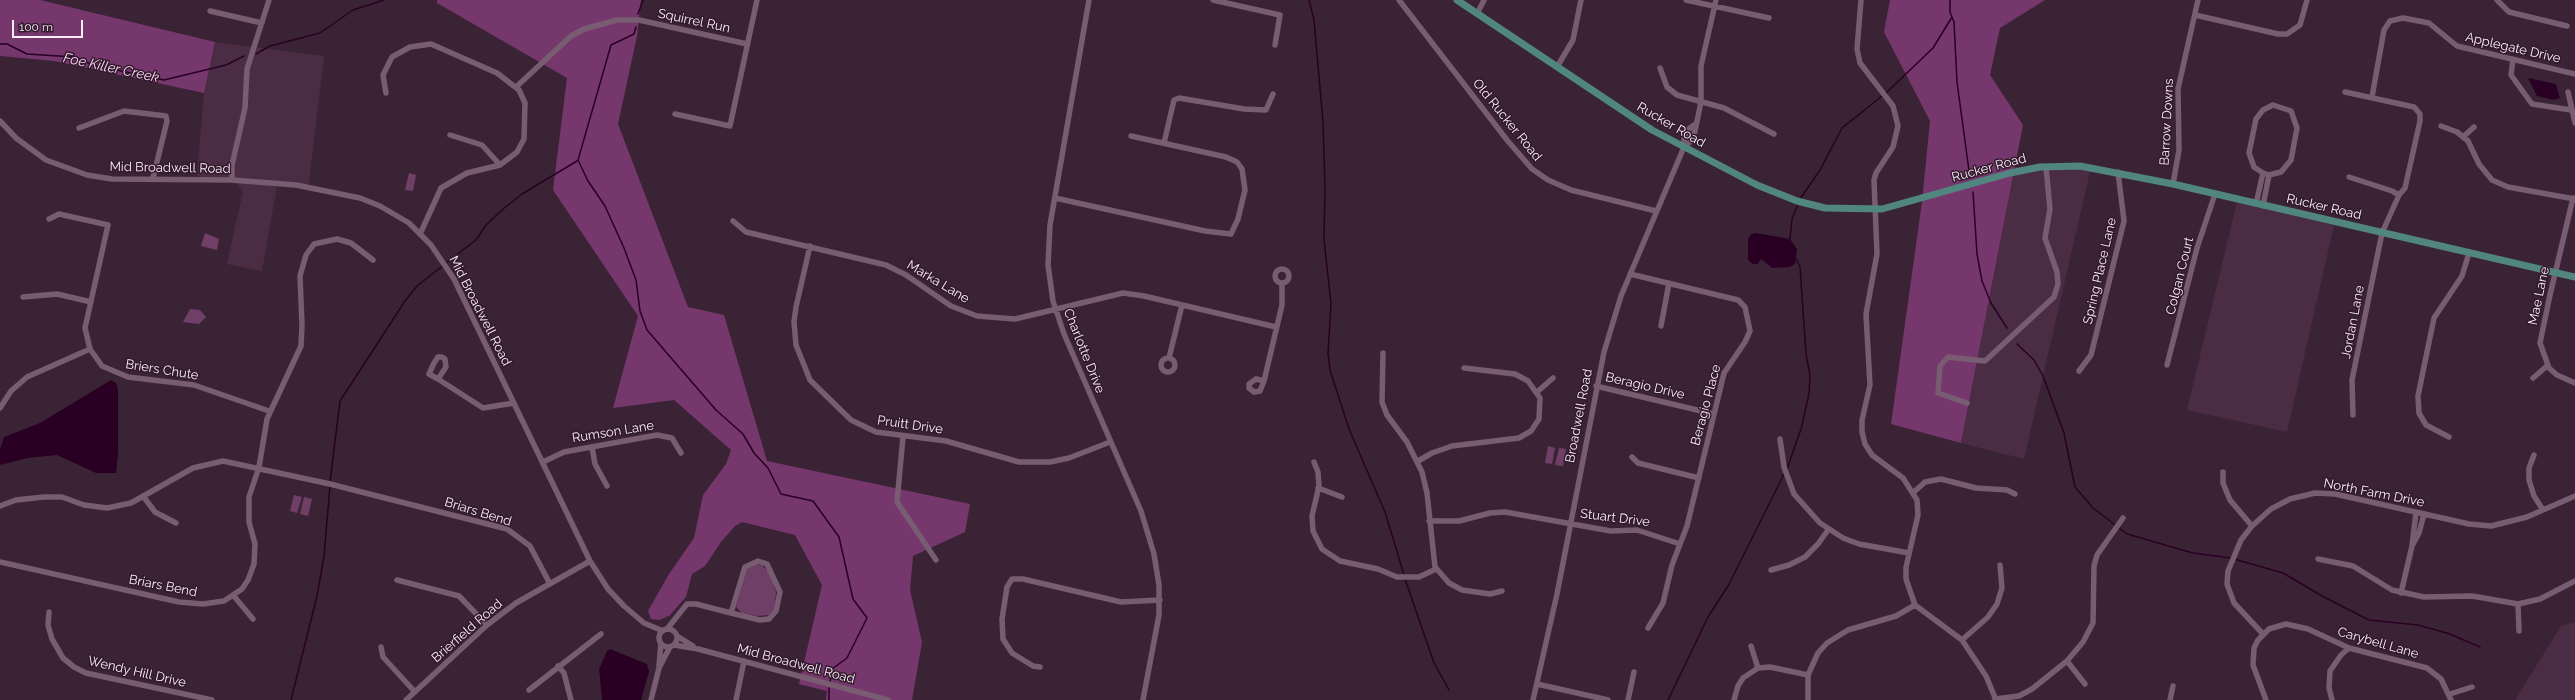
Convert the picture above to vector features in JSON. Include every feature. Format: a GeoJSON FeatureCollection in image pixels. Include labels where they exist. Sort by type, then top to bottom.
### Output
{"type":"FeatureCollection","features":[{"type":"Feature","properties":{"kind":"main road","name":"Rucker Road"},"geometry":{"type":"LineString","coordinates":[[1457,0],[1652,130],[1786,197],[1825,208],[1875,210],[1906,204],[2010,173],[2046,167],[2080,166],[2118,172],[2173,184],[2575,277]]}},
{"type":"Feature","properties":{"kind":"street"},"geometry":{"type":"LineString","coordinates":[[232,180],[232,165],[244,108],[247,69],[269,0]]}},
{"type":"Feature","properties":{"kind":"street"},"geometry":{"type":"LineString","coordinates":[[675,114],[730,126],[757,0]]}},
{"type":"Feature","properties":{"kind":"street","name":"Charlotte Drive"},"geometry":{"type":"LineString","coordinates":[[1089,0],[1048,245],[1051,292],[1055,309],[1150,538],[1158,568],[1160,600],[1154,646],[1143,700]]}},
{"type":"Feature","properties":{"kind":"street"},"geometry":{"type":"LineString","coordinates":[[1213,0],[1280,15],[1274,45]]}},
{"type":"Feature","properties":{"kind":"street","name":"Old Rucker Road"},"geometry":{"type":"LineString","coordinates":[[1399,0],[1506,140],[1532,169],[1548,180],[1570,190],[1656,212]]}},
{"type":"Feature","properties":{"kind":"street"},"geometry":{"type":"LineString","coordinates":[[1477,14],[1484,0]]}},
{"type":"Feature","properties":{"kind":"street"},"geometry":{"type":"LineString","coordinates":[[1557,67],[1572,40],[1581,0]]}},
{"type":"Feature","properties":{"kind":"street"},"geometry":{"type":"LineString","coordinates":[[1686,0],[1715,3],[1769,18]]}},
{"type":"Feature","properties":{"kind":"street"},"geometry":{"type":"LineString","coordinates":[[1861,0],[1857,49],[1860,63],[1893,106],[1898,126],[1894,147],[1876,173],[1873,187],[1877,254],[1866,314],[1870,385],[1862,432],[1865,444],[1872,455],[1904,478],[1914,492],[1918,515],[1909,553],[1906,579],[1915,605],[1962,640],[1986,676],[1996,699],[2011,698],[2026,692],[2067,661],[2083,642],[2093,623],[2093,577],[2096,555],[2123,518]]}},
{"type":"Feature","properties":{"kind":"street","name":"Barrow Downs"},"geometry":{"type":"LineString","coordinates":[[2173,184],[2179,150],[2178,89],[2198,0]]}},
{"type":"Feature","properties":{"kind":"street"},"geometry":{"type":"LineString","coordinates":[[2195,15],[2278,34],[2287,34],[2300,25],[2307,0]]}},
{"type":"Feature","properties":{"kind":"street"},"geometry":{"type":"LineString","coordinates":[[2497,0],[2509,12],[2567,26]]}},
{"type":"Feature","properties":{"kind":"street","name":"Broadwell Road"},"geometry":{"type":"LineString","coordinates":[[1533,700],[1571,524],[1596,386],[1611,324],[1630,274],[1684,147],[1684,139],[1689,129],[1694,125],[1701,102],[1701,66],[1715,3]]}},
{"type":"Feature","properties":{"kind":"street"},"geometry":{"type":"LineString","coordinates":[[210,11],[262,23]]}},
{"type":"Feature","properties":{"kind":"street","name":"Applegate Drive"},"geometry":{"type":"LineString","coordinates":[[2372,96],[2384,30],[2390,21],[2403,18],[2430,23],[2457,46],[2575,74]]}},
{"type":"Feature","properties":{"kind":"street","name":"Squirrel Run"},"geometry":{"type":"LineString","coordinates":[[516,87],[571,36],[590,27],[617,20],[639,20],[747,44]]}},
{"type":"Feature","properties":{"kind":"street"},"geometry":{"type":"LineString","coordinates":[[386,93],[383,75],[388,62],[403,49],[424,44],[438,46],[451,51],[497,73],[516,87],[525,103],[524,139],[517,152],[500,165],[467,173],[441,188],[421,232]]}},
{"type":"Feature","properties":{"kind":"street"},"geometry":{"type":"LineString","coordinates":[[2513,59],[2511,75],[2532,104],[2571,110]]}},
{"type":"Feature","properties":{"kind":"street"},"geometry":{"type":"LineString","coordinates":[[1660,68],[1664,81],[1672,92],[1683,98],[1724,108],[1774,134]]}},
{"type":"Feature","properties":{"kind":"street"},"geometry":{"type":"LineString","coordinates":[[2345,92],[2372,96]]}},
{"type":"Feature","properties":{"kind":"street"},"geometry":{"type":"LineString","coordinates":[[2568,92],[2575,123]]}},
{"type":"Feature","properties":{"kind":"street"},"geometry":{"type":"LineString","coordinates":[[1164,143],[1174,100],[1179,98],[1244,109],[1266,110],[1273,94]]}},
{"type":"Feature","properties":{"kind":"street","name":"Jordan Lane"},"geometry":{"type":"LineString","coordinates":[[2353,415],[2352,380],[2382,233],[2399,195],[2405,188],[2420,121],[2420,114],[2414,107],[2372,96]]}},
{"type":"Feature","properties":{"kind":"street"},"geometry":{"type":"LineString","coordinates":[[2280,106],[2291,112],[2297,128],[2291,160],[2281,172],[2266,174],[2254,167],[2250,158],[2256,119],[2268,107],[2280,106]]}},
{"type":"Feature","properties":{"kind":"street"},"geometry":{"type":"LineString","coordinates":[[79,128],[124,111],[166,116],[167,121],[153,178]]}},
{"type":"Feature","properties":{"kind":"street","name":"Mid Broadwell Road"},"geometry":{"type":"LineString","coordinates":[[0,122],[32,151],[46,160],[71,171],[112,179],[153,178],[232,180],[296,185],[360,198],[395,213],[421,232],[439,255],[454,279],[590,561],[608,589],[660,640],[672,646],[698,649],[888,700]]}},
{"type":"Feature","properties":{"kind":"street"},"geometry":{"type":"LineString","coordinates":[[2441,126],[2457,132],[2468,140],[2485,174],[2492,180],[2508,187],[2574,198]]}},
{"type":"Feature","properties":{"kind":"street"},"geometry":{"type":"LineString","coordinates":[[2463,137],[2474,127]]}},
{"type":"Feature","properties":{"kind":"street"},"geometry":{"type":"LineString","coordinates":[[450,135],[482,146],[500,165]]}},
{"type":"Feature","properties":{"kind":"street"},"geometry":{"type":"LineString","coordinates":[[1055,198],[1205,231],[1231,234],[1238,219],[1245,190],[1242,169],[1237,162],[1226,157],[1131,136]]}},
{"type":"Feature","properties":{"kind":"street"},"geometry":{"type":"LineString","coordinates":[[1967,402],[1938,393],[1940,366],[1948,357],[1985,361],[2054,297],[2058,284],[2056,272],[2045,238],[2050,209],[2046,167]]}},
{"type":"Feature","properties":{"kind":"street","name":"Spring Place Lane"},"geometry":{"type":"LineString","coordinates":[[2079,371],[2091,355],[2124,221],[2118,172]]}},
{"type":"Feature","properties":{"kind":"street"},"geometry":{"type":"LineString","coordinates":[[2260,205],[2266,174]]}},
{"type":"Feature","properties":{"kind":"street"},"geometry":{"type":"LineString","coordinates":[[2349,177],[2392,191],[2399,195]]}},
{"type":"Feature","properties":{"kind":"street","name":"Colgan Court"},"geometry":{"type":"LineString","coordinates":[[2167,365],[2197,248],[2215,194]]}},
{"type":"Feature","properties":{"kind":"street","name":"Mae Lane"},"geometry":{"type":"LineString","coordinates":[[2574,198],[2555,273],[2540,344],[2548,365],[2557,375],[2575,383]]}},
{"type":"Feature","properties":{"kind":"street","name":"Briers Chute"},"geometry":{"type":"LineString","coordinates":[[49,218],[60,214],[108,225],[85,328],[90,349],[102,366],[122,376],[194,385],[269,411]]}},
{"type":"Feature","properties":{"kind":"street","name":"Marka Lane"},"geometry":{"type":"LineString","coordinates":[[733,221],[746,232],[886,265],[951,306],[978,316],[1015,319],[1122,293],[1182,305],[1276,327]]}},
{"type":"Feature","properties":{"kind":"street"},"geometry":{"type":"LineString","coordinates":[[258,467],[269,411],[296,359],[301,346],[300,276],[309,249],[323,240],[344,240],[359,248],[373,260]]}},
{"type":"Feature","properties":{"kind":"street","name":"Pruitt Drive"},"geometry":{"type":"LineString","coordinates":[[810,246],[794,322],[796,345],[804,368],[819,392],[851,420],[876,432],[903,437],[946,441],[1006,459],[1034,463],[1069,458],[1110,442]]}},
{"type":"Feature","properties":{"kind":"street"},"geometry":{"type":"LineString","coordinates":[[2449,437],[2426,425],[2419,413],[2418,396],[2434,318],[2462,276],[2469,253]]}},
{"type":"Feature","properties":{"kind":"street","name":"Beragio Place"},"geometry":{"type":"LineString","coordinates":[[1630,274],[1738,300],[1745,307],[1749,317],[1750,331],[1745,342],[1724,373],[1686,531],[1680,544],[1663,603],[1648,628]]}},
{"type":"Feature","properties":{"kind":"street"},"geometry":{"type":"LineString","coordinates":[[1264,381],[1282,305],[1282,283]]}},
{"type":"Feature","properties":{"kind":"street"},"geometry":{"type":"LineString","coordinates":[[1661,326],[1669,283]]}},
{"type":"Feature","properties":{"kind":"street"},"geometry":{"type":"LineString","coordinates":[[23,296],[57,294],[91,302]]}},
{"type":"Feature","properties":{"kind":"street"},"geometry":{"type":"LineString","coordinates":[[1169,358],[1182,305]]}},
{"type":"Feature","properties":{"kind":"street"},"geometry":{"type":"LineString","coordinates":[[0,408],[11,391],[27,377],[90,349]]}},
{"type":"Feature","properties":{"kind":"street"},"geometry":{"type":"LineString","coordinates":[[1383,353],[1382,402],[1418,461],[1426,486],[1429,521],[1436,569],[1449,583],[1462,590],[1490,594],[1502,591]]}},
{"type":"Feature","properties":{"kind":"street"},"geometry":{"type":"LineString","coordinates":[[2533,378],[2548,365]]}},
{"type":"Feature","properties":{"kind":"street"},"geometry":{"type":"LineString","coordinates":[[1418,461],[1445,448],[1512,440],[1526,435],[1536,425],[1541,412],[1537,392],[1528,381],[1515,374],[1464,368]]}},
{"type":"Feature","properties":{"kind":"street"},"geometry":{"type":"LineString","coordinates":[[1537,392],[1553,378]]}},
{"type":"Feature","properties":{"kind":"street"},"geometry":{"type":"LineString","coordinates":[[438,379],[483,408],[514,403]]}},
{"type":"Feature","properties":{"kind":"street","name":"Beragio Drive"},"geometry":{"type":"LineString","coordinates":[[1596,386],[1714,414]]}},
{"type":"Feature","properties":{"kind":"street","name":"Rumson Lane"},"geometry":{"type":"LineString","coordinates":[[543,462],[564,452],[665,435],[672,438],[681,453]]}},
{"type":"Feature","properties":{"kind":"street"},"geometry":{"type":"LineString","coordinates":[[903,437],[897,502],[936,560]]}},
{"type":"Feature","properties":{"kind":"street"},"geometry":{"type":"LineString","coordinates":[[1780,439],[1784,467],[1794,494],[1806,510],[1828,530],[1859,544],[1909,553]]}},
{"type":"Feature","properties":{"kind":"street"},"geometry":{"type":"LineString","coordinates":[[592,447],[595,464],[607,486]]}},
{"type":"Feature","properties":{"kind":"street"},"geometry":{"type":"LineString","coordinates":[[2534,455],[2529,468],[2529,480],[2534,496],[2543,510]]}},
{"type":"Feature","properties":{"kind":"street"},"geometry":{"type":"LineString","coordinates":[[1632,457],[1638,463],[1699,478]]}},
{"type":"Feature","properties":{"kind":"street","name":"Briars Bend"},"geometry":{"type":"LineString","coordinates":[[0,506],[16,500],[44,497],[62,498],[84,505],[107,508],[131,503],[193,468],[223,461],[258,467],[507,530],[530,546],[550,584]]}},
{"type":"Feature","properties":{"kind":"street"},"geometry":{"type":"LineString","coordinates":[[1314,462],[1318,472],[1318,488],[1312,516],[1313,531],[1318,544],[1328,554],[1347,563],[1378,569],[1397,577],[1418,577],[1436,569]]}},
{"type":"Feature","properties":{"kind":"street","name":"Briars Bend"},"geometry":{"type":"LineString","coordinates":[[0,562],[179,602],[203,604],[224,601],[242,589],[248,580],[254,564],[254,544],[249,522],[249,497],[258,467]]}},
{"type":"Feature","properties":{"kind":"street"},"geometry":{"type":"LineString","coordinates":[[2223,472],[2223,483],[2230,500],[2252,526]]}},
{"type":"Feature","properties":{"kind":"street"},"geometry":{"type":"LineString","coordinates":[[1914,492],[1925,482],[1941,479],[1976,488],[2006,490],[2015,494]]}},
{"type":"Feature","properties":{"kind":"street"},"geometry":{"type":"LineString","coordinates":[[1318,488],[1342,497]]}},
{"type":"Feature","properties":{"kind":"street","name":"North Farm Drive"},"geometry":{"type":"LineString","coordinates":[[2263,634],[2234,603],[2227,584],[2228,571],[2240,540],[2252,526],[2282,503],[2298,496],[2315,493],[2335,494],[2469,524],[2491,526],[2516,521],[2575,496]]}},
{"type":"Feature","properties":{"kind":"street"},"geometry":{"type":"LineString","coordinates":[[143,496],[155,512],[176,523]]}},
{"type":"Feature","properties":{"kind":"street","name":"Stuart Drive"},"geometry":{"type":"LineString","coordinates":[[1429,521],[1459,521],[1490,513],[1505,512],[1611,531],[1637,530],[1680,544]]}},
{"type":"Feature","properties":{"kind":"street"},"geometry":{"type":"LineString","coordinates":[[2401,593],[2412,546],[2416,512]]}},
{"type":"Feature","properties":{"kind":"street"},"geometry":{"type":"LineString","coordinates":[[2412,546],[2419,533],[2424,514]]}},
{"type":"Feature","properties":{"kind":"street"},"geometry":{"type":"LineString","coordinates":[[1771,570],[1789,565],[1805,557],[1818,544],[1828,530]]}},
{"type":"Feature","properties":{"kind":"street"},"geometry":{"type":"LineString","coordinates":[[2318,559],[2352,566],[2384,586],[2401,593],[2424,597],[2472,596],[2518,604],[2540,599],[2575,581]]}},
{"type":"Feature","properties":{"kind":"street","name":"Brierfield Road"},"geometry":{"type":"LineString","coordinates":[[406,700],[487,625],[516,603],[590,561]]}},
{"type":"Feature","properties":{"kind":"street"},"geometry":{"type":"LineString","coordinates":[[651,700],[659,668],[660,640],[665,630],[675,621],[687,604],[696,604],[732,613],[760,620],[769,619],[773,615],[779,601],[780,592],[767,564],[758,561],[745,567],[732,613]]}},
{"type":"Feature","properties":{"kind":"street"},"geometry":{"type":"LineString","coordinates":[[1962,640],[1988,617],[1998,604],[2002,588],[2000,565]]}},
{"type":"Feature","properties":{"kind":"street"},"geometry":{"type":"LineString","coordinates":[[1040,667],[1033,666],[1012,653],[1003,639],[1002,619],[1007,587],[1012,580],[1023,579],[1121,602],[1160,600]]}},
{"type":"Feature","properties":{"kind":"street"},"geometry":{"type":"LineString","coordinates":[[397,580],[459,596],[487,625]]}},
{"type":"Feature","properties":{"kind":"street"},"geometry":{"type":"LineString","coordinates":[[233,595],[254,619]]}},
{"type":"Feature","properties":{"kind":"street"},"geometry":{"type":"LineString","coordinates":[[2518,604],[2519,631]]}},
{"type":"Feature","properties":{"kind":"street"},"geometry":{"type":"LineString","coordinates":[[1808,700],[1808,675],[1818,653],[1838,635],[1896,616],[1915,605]]}},
{"type":"Feature","properties":{"kind":"street","name":"Wendy Hill Drive"},"geometry":{"type":"LineString","coordinates":[[49,612],[48,625],[52,639],[63,658],[74,667],[86,673],[212,700]]}},
{"type":"Feature","properties":{"kind":"street"},"geometry":{"type":"LineString","coordinates":[[659,668],[672,646],[676,634],[675,621]]}},
{"type":"Feature","properties":{"kind":"street","name":"Mid Broadwell Road"},"geometry":{"type":"LineString","coordinates":[[644,623],[676,634],[698,649]]}},
{"type":"Feature","properties":{"kind":"street","name":"Carybell Lane"},"geometry":{"type":"LineString","coordinates":[[2263,634],[2276,625],[2296,625],[2349,648],[2427,668],[2441,679],[2451,697]]}},
{"type":"Feature","properties":{"kind":"street"},"geometry":{"type":"LineString","coordinates":[[529,690],[601,634]]}},
{"type":"Feature","properties":{"kind":"street"},"geometry":{"type":"LineString","coordinates":[[2263,634],[2256,644],[2252,657],[2255,672],[2266,700]]}},
{"type":"Feature","properties":{"kind":"street"},"geometry":{"type":"LineString","coordinates":[[1751,646],[1758,668]]}},
{"type":"Feature","properties":{"kind":"street"},"geometry":{"type":"LineString","coordinates":[[380,647],[383,657],[415,692]]}},
{"type":"Feature","properties":{"kind":"street"},"geometry":{"type":"LineString","coordinates":[[2332,700],[2329,688],[2330,671],[2340,654],[2349,648]]}},
{"type":"Feature","properties":{"kind":"street"},"geometry":{"type":"LineString","coordinates":[[736,700],[744,661]]}},
{"type":"Feature","properties":{"kind":"street"},"geometry":{"type":"LineString","coordinates":[[2067,661],[2085,684]]}},
{"type":"Feature","properties":{"kind":"street"},"geometry":{"type":"LineString","coordinates":[[558,666],[564,673],[571,700]]}},
{"type":"Feature","properties":{"kind":"street"},"geometry":{"type":"LineString","coordinates":[[1734,700],[1738,686],[1743,678],[1758,668],[1770,667],[1808,675]]}},
{"type":"Feature","properties":{"kind":"street"},"geometry":{"type":"LineString","coordinates":[[1628,700],[1634,672]]}},
{"type":"Feature","properties":{"kind":"street"},"geometry":{"type":"LineString","coordinates":[[1537,684],[1608,700]]}},
{"type":"Feature","properties":{"kind":"street"},"geometry":{"type":"LineString","coordinates":[[2170,700],[2173,686]]}},
{"type":"Feature","properties":{"kind":"street"},"geometry":{"type":"LineString","coordinates":[[2451,697],[2472,688]]}},
{"type":"Feature","properties":{"kind":"street"},"geometry":{"type":"LineString","coordinates":[[178,700],[179,693]]}},
{"type":"Feature","properties":{"kind":"shaded area"},"geometry":{"type":"Polygon","coordinates":[[[0,0],[40,0],[215,42],[204,93],[54,61],[0,56],[0,0]]]}},
{"type":"Feature","properties":{"kind":"shaded area"},"geometry":{"type":"Polygon","coordinates":[[[437,0],[641,0],[637,36],[618,124],[688,307],[724,315],[767,461],[970,504],[965,532],[913,556],[910,590],[922,642],[912,700],[826,700],[827,691],[799,684],[822,585],[795,535],[742,522],[735,526],[721,542],[705,566],[692,574],[686,597],[669,616],[659,620],[651,619],[648,611],[669,574],[694,538],[703,495],[726,464],[731,450],[674,400],[613,408],[638,316],[553,190],[567,78],[437,3],[437,0]]]}},
{"type":"Feature","properties":{"kind":"shaded area"},"geometry":{"type":"Polygon","coordinates":[[[1890,0],[2045,0],[2000,28],[1990,75],[2023,125],[1961,443],[1891,424],[1922,202],[1930,121],[1884,32],[1890,0]]]}},
{"type":"Feature","properties":{"kind":"shaded area"},"geometry":{"type":"Polygon","coordinates":[[[215,42],[324,56],[308,189],[277,186],[262,271],[227,264],[243,192],[238,184],[197,176],[204,93],[215,42]]]}},
{"type":"Feature","properties":{"kind":"shaded area"},"geometry":{"type":"Polygon","coordinates":[[[2528,78],[2556,84],[2560,98],[2554,100],[2537,96],[2528,78]]]}},
{"type":"Feature","properties":{"kind":"shaded area"},"geometry":{"type":"Polygon","coordinates":[[[2015,167],[2091,167],[2024,459],[1961,443],[2015,167]]]}},
{"type":"Feature","properties":{"kind":"shaded area"},"geometry":{"type":"Polygon","coordinates":[[[409,173],[416,175],[413,191],[405,190],[409,173]]]}},
{"type":"Feature","properties":{"kind":"shaded area"},"geometry":{"type":"Polygon","coordinates":[[[2237,202],[2334,225],[2287,432],[2187,410],[2237,202]]]}},
{"type":"Feature","properties":{"kind":"shaded area"},"geometry":{"type":"Polygon","coordinates":[[[205,233],[219,239],[217,250],[201,246],[205,233]]]}},
{"type":"Feature","properties":{"kind":"shaded area"},"geometry":{"type":"Polygon","coordinates":[[[1756,233],[1790,239],[1797,249],[1795,264],[1790,267],[1772,268],[1761,259],[1758,264],[1753,264],[1748,260],[1748,240],[1751,234],[1756,233]]]}},
{"type":"Feature","properties":{"kind":"shaded area"},"geometry":{"type":"Polygon","coordinates":[[[190,309],[200,310],[206,317],[199,324],[183,322],[190,309]]]}},
{"type":"Feature","properties":{"kind":"shaded area"},"geometry":{"type":"Polygon","coordinates":[[[111,380],[116,383],[118,389],[118,455],[116,473],[96,473],[57,455],[28,458],[0,465],[0,449],[4,437],[40,423],[111,380]]]}},
{"type":"Feature","properties":{"kind":"shaded area"},"geometry":{"type":"Polygon","coordinates":[[[1548,446],[1555,448],[1552,464],[1545,463],[1548,446]]]}},
{"type":"Feature","properties":{"kind":"shaded area"},"geometry":{"type":"Polygon","coordinates":[[[1559,448],[1566,449],[1563,466],[1555,465],[1559,448]]]}},
{"type":"Feature","properties":{"kind":"shaded area"},"geometry":{"type":"Polygon","coordinates":[[[294,495],[302,497],[297,513],[290,511],[294,495]]]}},
{"type":"Feature","properties":{"kind":"shaded area"},"geometry":{"type":"Polygon","coordinates":[[[304,497],[312,499],[308,516],[300,514],[304,497]]]}},
{"type":"Feature","properties":{"kind":"shaded area"},"geometry":{"type":"Polygon","coordinates":[[[756,564],[762,565],[769,572],[776,592],[774,609],[769,615],[757,616],[742,613],[736,607],[747,569],[756,564]]]}},
{"type":"Feature","properties":{"kind":"shaded area"},"geometry":{"type":"Polygon","coordinates":[[[2575,622],[2575,700],[2515,700],[2561,626],[2575,622]]]}},
{"type":"Feature","properties":{"kind":"shaded area"},"geometry":{"type":"Polygon","coordinates":[[[610,649],[647,664],[649,672],[641,700],[602,700],[599,669],[607,651],[610,649]]]}},
{"type":"Feature","properties":{"kind":"waterway","name":"Foe Killer Creek"},"geometry":{"type":"LineString","coordinates":[[256,54],[270,46],[320,33],[353,10],[384,0]]}},
{"type":"Feature","properties":{"kind":"waterway"},"geometry":{"type":"LineString","coordinates":[[638,14],[643,0]]}},
{"type":"Feature","properties":{"kind":"waterway"},"geometry":{"type":"LineString","coordinates":[[1309,0],[1314,20],[1323,122],[1325,187],[1324,240],[1331,304],[1328,353],[1330,370],[1349,429],[1385,512],[1404,575]]}},
{"type":"Feature","properties":{"kind":"waterway"},"geometry":{"type":"LineString","coordinates":[[1950,0],[1950,12],[1954,22],[1957,82],[1970,178]]}},
{"type":"Feature","properties":{"kind":"waterway"},"geometry":{"type":"LineString","coordinates":[[1885,94],[1933,48],[1952,17]]}},
{"type":"Feature","properties":{"kind":"waterway"},"geometry":{"type":"LineString","coordinates":[[636,27],[634,34],[611,45],[578,160],[588,181],[605,206],[624,248],[636,280],[640,311],[647,330],[716,410],[743,434],[754,453],[768,468],[781,494],[813,501],[839,537],[853,599],[867,618],[847,658],[832,669],[830,682]]}},
{"type":"Feature","properties":{"kind":"waterway","name":"Foe Killer Creek"},"geometry":{"type":"LineString","coordinates":[[0,44],[7,44],[27,54],[74,57],[93,65],[164,80],[226,65],[244,56]]}},
{"type":"Feature","properties":{"kind":"waterway"},"geometry":{"type":"LineString","coordinates":[[1800,199],[1820,170],[1842,128],[1882,96]]}},
{"type":"Feature","properties":{"kind":"waterway"},"geometry":{"type":"LineString","coordinates":[[330,482],[340,401],[405,301],[417,286],[477,239],[485,226],[503,209],[522,194],[577,161]]}},
{"type":"Feature","properties":{"kind":"waterway"},"geometry":{"type":"LineString","coordinates":[[1973,192],[1977,254],[1982,281],[1991,303],[2007,328]]}},
{"type":"Feature","properties":{"kind":"waterway"},"geometry":{"type":"LineString","coordinates":[[1790,239],[1792,219],[1798,204]]}},
{"type":"Feature","properties":{"kind":"waterway"},"geometry":{"type":"LineString","coordinates":[[1787,469],[1801,429],[1809,394],[1810,375],[1806,354],[1800,267],[1796,259]]}},
{"type":"Feature","properties":{"kind":"waterway"},"geometry":{"type":"LineString","coordinates":[[2017,344],[2034,360],[2043,376],[2064,433],[2075,487],[2093,508],[2127,534],[2193,553],[2231,558]]}},
{"type":"Feature","properties":{"kind":"waterway"},"geometry":{"type":"LineString","coordinates":[[1668,700],[1708,617],[1728,586],[1784,474]]}},
{"type":"Feature","properties":{"kind":"waterway"},"geometry":{"type":"LineString","coordinates":[[291,700],[317,596],[324,556],[330,486]]}},
{"type":"Feature","properties":{"kind":"waterway"},"geometry":{"type":"LineString","coordinates":[[2234,559],[2283,573],[2322,596],[2369,620],[2418,625],[2450,634],[2480,647]]}},
{"type":"Feature","properties":{"kind":"waterway"},"geometry":{"type":"LineString","coordinates":[[1405,579],[1434,663],[1449,690]]}},
{"type":"Feature","properties":{"kind":"waterway"},"geometry":{"type":"LineString","coordinates":[[829,688],[829,700]]}}]}
